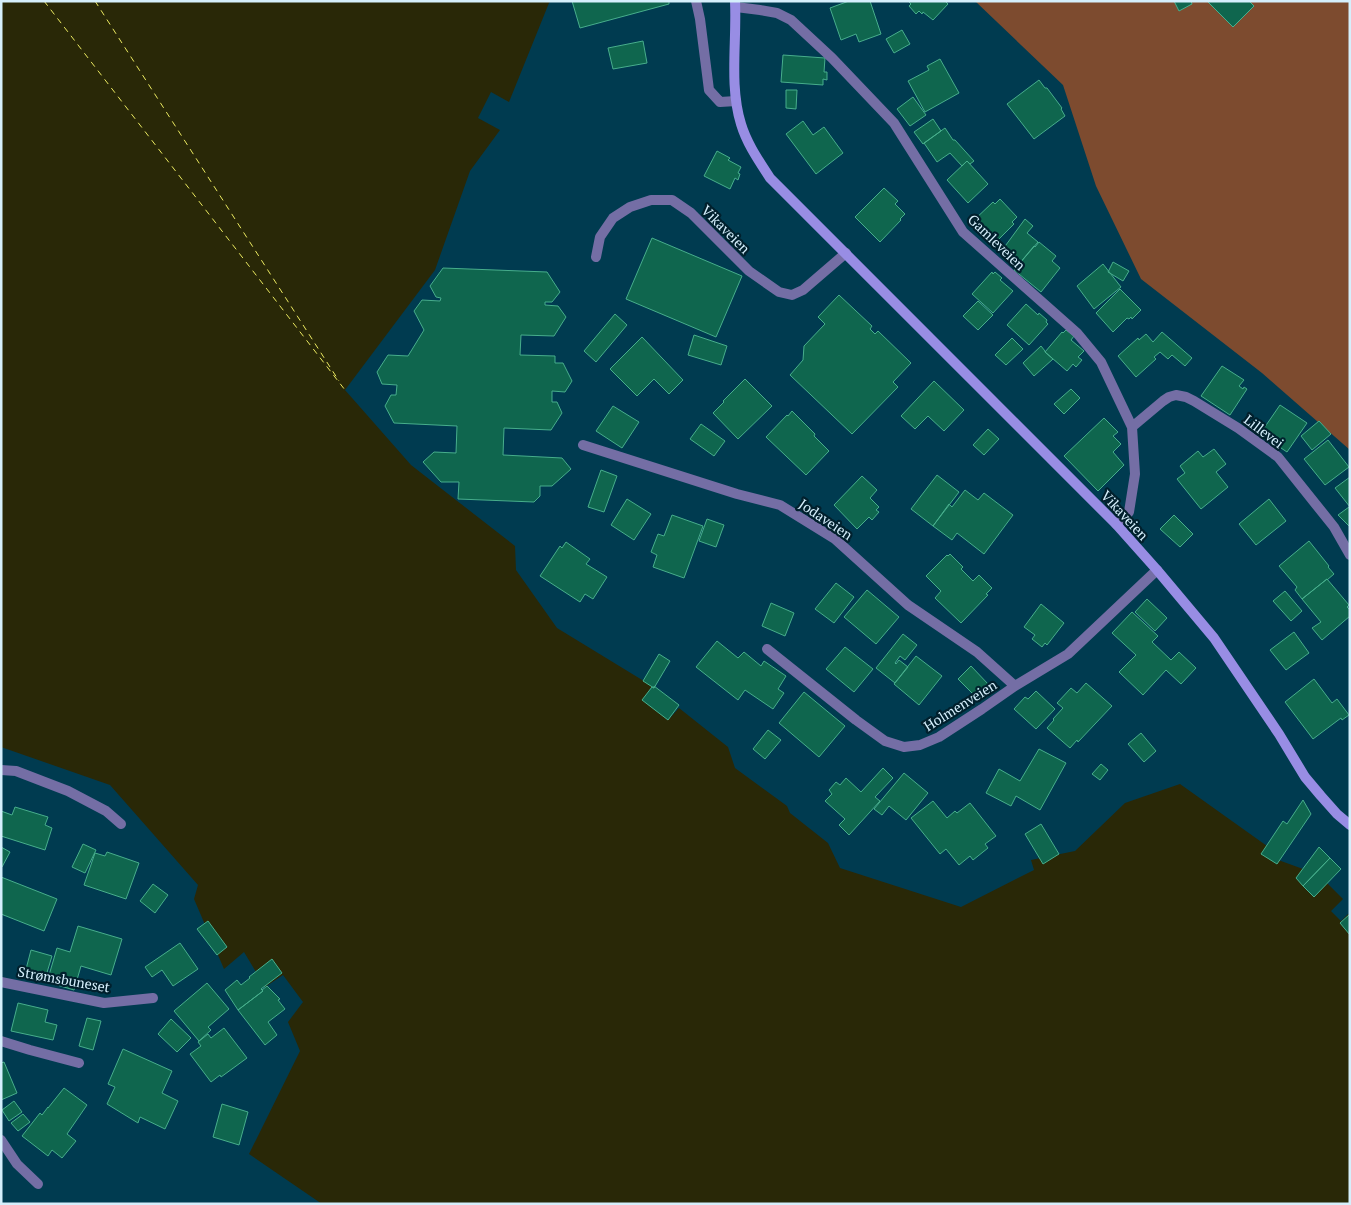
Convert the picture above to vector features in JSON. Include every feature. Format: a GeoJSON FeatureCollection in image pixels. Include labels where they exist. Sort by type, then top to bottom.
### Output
{"type":"FeatureCollection","features":[{"type":"Feature","properties":{"kind":"main road","name":"Vikaveien"},"geometry":{"type":"LineString","coordinates":[[736,4],[734,51],[736,101],[747,140],[770,178],[1116,524],[1214,638],[1306,777],[1326,802],[1350,825]]}},
{"type":"Feature","properties":{"kind":"street"},"geometry":{"type":"LineString","coordinates":[[696,1],[709,90],[720,102],[736,101]]}},
{"type":"Feature","properties":{"kind":"street","name":"Gamleveien"},"geometry":{"type":"LineString","coordinates":[[736,4],[777,13],[791,20],[832,58],[894,123],[963,232],[1078,333],[1101,362],[1132,427],[1135,474],[1129,512],[1116,524]]}},
{"type":"Feature","properties":{"kind":"street","name":"Vikaveien"},"geometry":{"type":"LineString","coordinates":[[596,256],[600,237],[613,218],[630,207],[651,200],[672,200],[691,213],[749,271],[780,292],[792,295],[804,290],[846,253]]}},
{"type":"Feature","properties":{"kind":"street","name":"Lillevei"},"geometry":{"type":"LineString","coordinates":[[1132,427],[1169,397],[1176,395],[1194,401],[1238,428],[1278,457],[1334,527],[1350,555]]}},
{"type":"Feature","properties":{"kind":"street","name":"Jodaveien"},"geometry":{"type":"LineString","coordinates":[[583,445],[737,494],[780,505],[835,539],[908,605],[977,652],[1015,686]]}},
{"type":"Feature","properties":{"kind":"street","name":"Holmenveien"},"geometry":{"type":"LineString","coordinates":[[767,649],[877,736],[885,741],[904,747],[920,745],[939,737],[1015,686],[1068,654],[1157,570]]}},
{"type":"Feature","properties":{"kind":"street"},"geometry":{"type":"LineString","coordinates":[[1,770],[16,771],[68,791],[106,811],[121,824]]}},
{"type":"Feature","properties":{"kind":"street","name":"Strømsbuneset"},"geometry":{"type":"LineString","coordinates":[[1,982],[104,1003],[153,998]]}},
{"type":"Feature","properties":{"kind":"street"},"geometry":{"type":"LineString","coordinates":[[1,1041],[79,1063]]}},
{"type":"Feature","properties":{"kind":"street"},"geometry":{"type":"LineString","coordinates":[[1,1140],[17,1164],[38,1184]]}},
{"type":"Feature","properties":{"kind":"shaded area"},"geometry":{"type":"Polygon","coordinates":[[[1,1],[551,1],[509,102],[491,92],[478,118],[500,130],[470,171],[435,270],[345,390],[411,465],[515,546],[516,570],[557,628],[652,686],[643,700],[669,719],[679,708],[728,747],[735,768],[787,806],[790,813],[828,843],[840,868],[961,907],[1034,870],[1031,860],[1075,851],[1125,803],[1180,784],[1267,846],[1262,854],[1303,869],[1314,896],[1327,883],[1343,899],[1331,911],[1341,921],[1348,914],[1350,916],[1350,1204],[322,1204],[249,1154],[300,1051],[288,1022],[303,1002],[283,975],[265,987],[244,952],[224,969],[194,899],[198,885],[110,785],[1,747],[1,1]]]}},
{"type":"Feature","properties":{"kind":"shaded area"},"geometry":{"type":"Polygon","coordinates":[[[975,1],[1350,1],[1350,450],[1262,373],[1141,279],[1096,186],[1063,85],[975,1]]]}},
{"type":"Feature","properties":{"kind":"building"},"geometry":{"type":"Polygon","coordinates":[[[572,1],[669,1],[669,4],[580,28],[572,1]]]}},
{"type":"Feature","properties":{"kind":"building"},"geometry":{"type":"Polygon","coordinates":[[[849,1],[870,1],[881,34],[859,42],[856,34],[841,40],[830,8],[849,1]]]}},
{"type":"Feature","properties":{"kind":"building"},"geometry":{"type":"Polygon","coordinates":[[[908,1],[945,1],[948,4],[933,20],[923,12],[922,14],[919,11],[916,14],[909,6],[911,4],[908,1]]]}},
{"type":"Feature","properties":{"kind":"building"},"geometry":{"type":"Polygon","coordinates":[[[1174,1],[1191,1],[1192,4],[1179,11],[1174,1]]]}},
{"type":"Feature","properties":{"kind":"building"},"geometry":{"type":"Polygon","coordinates":[[[1207,1],[1249,1],[1254,6],[1233,27],[1207,1]]]}},
{"type":"Feature","properties":{"kind":"building"},"geometry":{"type":"Polygon","coordinates":[[[902,30],[910,44],[894,53],[886,39],[902,30]]]}},
{"type":"Feature","properties":{"kind":"building"},"geometry":{"type":"Polygon","coordinates":[[[643,41],[647,63],[613,69],[608,48],[643,41]]]}},
{"type":"Feature","properties":{"kind":"building"},"geometry":{"type":"Polygon","coordinates":[[[783,55],[825,58],[824,72],[827,72],[827,80],[823,79],[823,85],[781,82],[783,55]]]}},
{"type":"Feature","properties":{"kind":"building"},"geometry":{"type":"Polygon","coordinates":[[[940,59],[959,93],[925,112],[908,81],[929,70],[927,66],[940,59]]]}},
{"type":"Feature","properties":{"kind":"building"},"geometry":{"type":"Polygon","coordinates":[[[1039,80],[1062,108],[1065,116],[1034,139],[1007,104],[1039,80]]]}},
{"type":"Feature","properties":{"kind":"building"},"geometry":{"type":"Polygon","coordinates":[[[786,90],[797,90],[796,109],[786,108],[786,90]]]}},
{"type":"Feature","properties":{"kind":"building"},"geometry":{"type":"Polygon","coordinates":[[[913,97],[926,115],[910,126],[897,109],[913,97]]]}},
{"type":"Feature","properties":{"kind":"building"},"geometry":{"type":"Polygon","coordinates":[[[933,119],[941,131],[923,144],[914,132],[933,119]]]}},
{"type":"Feature","properties":{"kind":"building"},"geometry":{"type":"Polygon","coordinates":[[[803,121],[813,135],[824,127],[843,153],[816,174],[786,134],[803,121]]]}},
{"type":"Feature","properties":{"kind":"building"},"geometry":{"type":"Polygon","coordinates":[[[945,128],[953,140],[974,161],[970,164],[967,161],[962,166],[950,153],[937,162],[924,143],[945,128]]]}},
{"type":"Feature","properties":{"kind":"building"},"geometry":{"type":"Polygon","coordinates":[[[717,151],[741,167],[738,173],[740,174],[738,180],[735,178],[730,189],[704,176],[717,151]]]}},
{"type":"Feature","properties":{"kind":"building"},"geometry":{"type":"Polygon","coordinates":[[[967,161],[988,184],[968,203],[947,180],[967,161]]]}},
{"type":"Feature","properties":{"kind":"building"},"geometry":{"type":"Polygon","coordinates":[[[884,188],[898,201],[895,204],[905,214],[880,242],[855,217],[884,188]]]}},
{"type":"Feature","properties":{"kind":"building"},"geometry":{"type":"Polygon","coordinates":[[[1000,199],[1017,217],[1012,222],[1014,224],[994,244],[972,222],[993,202],[995,204],[1000,199]]]}},
{"type":"Feature","properties":{"kind":"building"},"geometry":{"type":"Polygon","coordinates":[[[1025,219],[1033,226],[1027,233],[1038,242],[1020,263],[1003,249],[1025,219]]]}},
{"type":"Feature","properties":{"kind":"building"},"geometry":{"type":"Polygon","coordinates":[[[652,238],[742,276],[716,337],[626,299],[652,238]]]}},
{"type":"Feature","properties":{"kind":"building"},"geometry":{"type":"Polygon","coordinates":[[[1039,242],[1056,256],[1052,261],[1060,268],[1041,292],[1014,270],[1039,242]]]}},
{"type":"Feature","properties":{"kind":"building"},"geometry":{"type":"Polygon","coordinates":[[[1113,262],[1129,271],[1123,281],[1108,272],[1113,262]]]}},
{"type":"Feature","properties":{"kind":"building"},"geometry":{"type":"Polygon","coordinates":[[[1103,264],[1121,287],[1094,309],[1077,286],[1103,264]]]}},
{"type":"Feature","properties":{"kind":"building"},"geometry":{"type":"Polygon","coordinates":[[[443,268],[547,272],[560,292],[552,302],[545,302],[545,305],[558,306],[566,317],[554,336],[521,335],[520,355],[555,356],[555,363],[563,363],[572,381],[565,392],[552,391],[552,402],[557,402],[562,413],[551,430],[504,428],[503,455],[562,458],[571,469],[552,486],[540,486],[540,496],[534,502],[458,499],[459,482],[441,482],[423,462],[434,452],[456,453],[457,426],[394,423],[385,406],[391,395],[396,395],[397,385],[382,384],[377,372],[388,355],[408,356],[424,330],[414,311],[422,300],[440,301],[441,298],[436,297],[430,286],[443,268]]]}},
{"type":"Feature","properties":{"kind":"building"},"geometry":{"type":"Polygon","coordinates":[[[992,272],[993,274],[995,272],[1002,278],[1000,280],[1013,291],[993,313],[972,294],[992,272]]]}},
{"type":"Feature","properties":{"kind":"building"},"geometry":{"type":"Polygon","coordinates":[[[1120,289],[1141,310],[1132,319],[1131,317],[1127,318],[1113,332],[1096,313],[1120,289]]]}},
{"type":"Feature","properties":{"kind":"building"},"geometry":{"type":"Polygon","coordinates":[[[839,295],[872,326],[870,329],[875,334],[878,331],[911,363],[893,382],[898,387],[852,434],[790,375],[803,360],[804,346],[825,324],[818,317],[839,295]]]}},
{"type":"Feature","properties":{"kind":"building"},"geometry":{"type":"Polygon","coordinates":[[[978,301],[993,315],[978,330],[963,316],[978,301]]]}},
{"type":"Feature","properties":{"kind":"building"},"geometry":{"type":"Polygon","coordinates":[[[1026,304],[1047,320],[1048,324],[1029,345],[1007,325],[1026,304]]]}},
{"type":"Feature","properties":{"kind":"building"},"geometry":{"type":"Polygon","coordinates":[[[615,314],[627,325],[596,362],[584,351],[615,314]]]}},
{"type":"Feature","properties":{"kind":"building"},"geometry":{"type":"Polygon","coordinates":[[[1066,330],[1074,336],[1071,340],[1084,351],[1078,357],[1082,360],[1076,367],[1073,364],[1067,371],[1045,352],[1062,332],[1066,330]]]}},
{"type":"Feature","properties":{"kind":"building"},"geometry":{"type":"Polygon","coordinates":[[[1162,332],[1192,358],[1185,366],[1172,355],[1168,359],[1160,352],[1154,357],[1156,359],[1136,377],[1118,356],[1138,338],[1139,340],[1146,334],[1153,342],[1162,332]]]}},
{"type":"Feature","properties":{"kind":"building"},"geometry":{"type":"Polygon","coordinates":[[[694,335],[727,346],[721,365],[688,355],[694,335]]]}},
{"type":"Feature","properties":{"kind":"building"},"geometry":{"type":"Polygon","coordinates":[[[642,337],[683,380],[669,394],[654,379],[637,396],[610,369],[642,337]]]}},
{"type":"Feature","properties":{"kind":"building"},"geometry":{"type":"Polygon","coordinates":[[[1012,338],[1023,349],[1006,365],[995,355],[1012,338]]]}},
{"type":"Feature","properties":{"kind":"building"},"geometry":{"type":"Polygon","coordinates":[[[1041,346],[1053,359],[1034,376],[1023,363],[1041,346]]]}},
{"type":"Feature","properties":{"kind":"building"},"geometry":{"type":"Polygon","coordinates":[[[1222,366],[1244,380],[1239,386],[1247,389],[1230,415],[1201,396],[1222,366]]]}},
{"type":"Feature","properties":{"kind":"building"},"geometry":{"type":"Polygon","coordinates":[[[745,379],[772,406],[738,439],[713,413],[745,379]]]}},
{"type":"Feature","properties":{"kind":"building"},"geometry":{"type":"Polygon","coordinates":[[[934,381],[964,410],[944,431],[928,416],[915,429],[901,416],[934,381]]]}},
{"type":"Feature","properties":{"kind":"building"},"geometry":{"type":"Polygon","coordinates":[[[1071,389],[1080,398],[1064,414],[1054,404],[1071,389]]]}},
{"type":"Feature","properties":{"kind":"building"},"geometry":{"type":"Polygon","coordinates":[[[1280,405],[1307,423],[1287,452],[1260,434],[1280,405]]]}},
{"type":"Feature","properties":{"kind":"building"},"geometry":{"type":"Polygon","coordinates":[[[613,406],[639,422],[622,448],[596,431],[613,406]]]}},
{"type":"Feature","properties":{"kind":"building"},"geometry":{"type":"Polygon","coordinates":[[[792,411],[829,451],[806,475],[766,437],[792,411]]]}},
{"type":"Feature","properties":{"kind":"building"},"geometry":{"type":"Polygon","coordinates":[[[1104,418],[1118,432],[1113,436],[1121,444],[1113,452],[1124,465],[1098,491],[1064,456],[1104,418]]]}},
{"type":"Feature","properties":{"kind":"building"},"geometry":{"type":"Polygon","coordinates":[[[1319,421],[1331,434],[1312,450],[1301,436],[1319,421]]]}},
{"type":"Feature","properties":{"kind":"building"},"geometry":{"type":"Polygon","coordinates":[[[701,424],[725,441],[714,456],[690,439],[701,424]]]}},
{"type":"Feature","properties":{"kind":"building"},"geometry":{"type":"Polygon","coordinates":[[[988,429],[999,439],[984,455],[973,445],[988,429]]]}},
{"type":"Feature","properties":{"kind":"building"},"geometry":{"type":"Polygon","coordinates":[[[1328,440],[1349,467],[1325,485],[1304,459],[1328,440]]]}},
{"type":"Feature","properties":{"kind":"building"},"geometry":{"type":"Polygon","coordinates":[[[1214,449],[1226,464],[1216,472],[1228,487],[1201,509],[1177,479],[1185,473],[1180,466],[1198,451],[1203,457],[1214,449]]]}},
{"type":"Feature","properties":{"kind":"building"},"geometry":{"type":"Polygon","coordinates":[[[601,470],[617,476],[604,512],[588,507],[601,470]]]}},
{"type":"Feature","properties":{"kind":"building"},"geometry":{"type":"Polygon","coordinates":[[[937,475],[959,492],[933,526],[911,509],[937,475]]]}},
{"type":"Feature","properties":{"kind":"building"},"geometry":{"type":"Polygon","coordinates":[[[862,476],[877,490],[870,498],[879,507],[876,510],[879,512],[872,520],[869,517],[857,529],[834,505],[862,476]]]}},
{"type":"Feature","properties":{"kind":"building"},"geometry":{"type":"Polygon","coordinates":[[[1350,477],[1350,507],[1335,488],[1350,477]]]}},
{"type":"Feature","properties":{"kind":"building"},"geometry":{"type":"Polygon","coordinates":[[[965,490],[978,500],[984,493],[1013,515],[984,554],[957,533],[952,540],[933,526],[949,504],[952,507],[965,490]]]}},
{"type":"Feature","properties":{"kind":"building"},"geometry":{"type":"Polygon","coordinates":[[[627,499],[651,514],[634,540],[611,525],[627,499]]]}},
{"type":"Feature","properties":{"kind":"building"},"geometry":{"type":"Polygon","coordinates":[[[1269,499],[1286,521],[1256,545],[1239,524],[1269,499]]]}},
{"type":"Feature","properties":{"kind":"building"},"geometry":{"type":"Polygon","coordinates":[[[1350,507],[1350,527],[1338,515],[1350,507]]]}},
{"type":"Feature","properties":{"kind":"building"},"geometry":{"type":"Polygon","coordinates":[[[672,515],[703,526],[684,578],[653,567],[657,555],[651,552],[658,534],[664,536],[672,515]]]}},
{"type":"Feature","properties":{"kind":"building"},"geometry":{"type":"Polygon","coordinates":[[[1174,515],[1193,534],[1180,547],[1160,529],[1174,515]]]}},
{"type":"Feature","properties":{"kind":"building"},"geometry":{"type":"Polygon","coordinates":[[[707,519],[724,525],[716,547],[699,541],[707,519]]]}},
{"type":"Feature","properties":{"kind":"building"},"geometry":{"type":"Polygon","coordinates":[[[1309,541],[1334,574],[1302,599],[1295,590],[1297,587],[1279,566],[1309,541]]]}},
{"type":"Feature","properties":{"kind":"building"},"geometry":{"type":"Polygon","coordinates":[[[566,542],[590,559],[586,564],[607,577],[593,599],[585,594],[580,602],[540,576],[560,546],[562,548],[566,542]]]}},
{"type":"Feature","properties":{"kind":"building"},"geometry":{"type":"Polygon","coordinates":[[[950,554],[973,581],[979,575],[992,588],[986,594],[988,595],[961,623],[935,598],[941,591],[926,576],[950,554]]]}},
{"type":"Feature","properties":{"kind":"building"},"geometry":{"type":"Polygon","coordinates":[[[1327,579],[1349,605],[1347,607],[1350,610],[1350,616],[1322,640],[1312,628],[1321,622],[1302,599],[1327,579]]]}},
{"type":"Feature","properties":{"kind":"building"},"geometry":{"type":"Polygon","coordinates":[[[836,583],[854,597],[834,623],[815,609],[836,583]]]}},
{"type":"Feature","properties":{"kind":"building"},"geometry":{"type":"Polygon","coordinates":[[[867,590],[899,617],[876,644],[844,617],[867,590]]]}},
{"type":"Feature","properties":{"kind":"building"},"geometry":{"type":"Polygon","coordinates":[[[1285,591],[1302,611],[1291,621],[1273,601],[1285,591]]]}},
{"type":"Feature","properties":{"kind":"building"},"geometry":{"type":"Polygon","coordinates":[[[1147,599],[1167,618],[1155,631],[1135,612],[1147,599]]]}},
{"type":"Feature","properties":{"kind":"building"},"geometry":{"type":"Polygon","coordinates":[[[771,603],[794,613],[785,636],[762,626],[771,603]]]}},
{"type":"Feature","properties":{"kind":"building"},"geometry":{"type":"Polygon","coordinates":[[[1041,604],[1064,623],[1047,645],[1045,643],[1042,647],[1032,639],[1035,635],[1024,627],[1041,604]]]}},
{"type":"Feature","properties":{"kind":"building"},"geometry":{"type":"Polygon","coordinates":[[[1132,612],[1158,636],[1152,642],[1171,660],[1179,652],[1196,668],[1181,684],[1166,670],[1143,695],[1119,672],[1136,655],[1112,633],[1132,612]]]}},
{"type":"Feature","properties":{"kind":"building"},"geometry":{"type":"Polygon","coordinates":[[[1294,632],[1309,653],[1286,670],[1270,650],[1294,632]]]}},
{"type":"Feature","properties":{"kind":"building"},"geometry":{"type":"Polygon","coordinates":[[[903,634],[917,645],[905,660],[900,656],[895,663],[899,660],[908,667],[895,683],[876,668],[903,634]]]}},
{"type":"Feature","properties":{"kind":"building"},"geometry":{"type":"Polygon","coordinates":[[[717,641],[738,658],[744,652],[761,666],[764,661],[786,676],[778,689],[784,693],[773,709],[745,690],[738,700],[696,667],[717,641]]]}},
{"type":"Feature","properties":{"kind":"building"},"geometry":{"type":"Polygon","coordinates":[[[845,647],[873,669],[854,692],[826,669],[845,647]]]}},
{"type":"Feature","properties":{"kind":"building"},"geometry":{"type":"Polygon","coordinates":[[[659,654],[670,661],[654,688],[643,681],[659,654]]]}},
{"type":"Feature","properties":{"kind":"building"},"geometry":{"type":"Polygon","coordinates":[[[916,656],[942,676],[919,705],[894,684],[916,656]]]}},
{"type":"Feature","properties":{"kind":"building"},"geometry":{"type":"Polygon","coordinates":[[[971,666],[989,685],[976,697],[958,679],[971,666]]]}},
{"type":"Feature","properties":{"kind":"building"},"geometry":{"type":"Polygon","coordinates":[[[1314,679],[1332,703],[1337,699],[1349,715],[1342,720],[1341,718],[1313,739],[1285,702],[1314,679]]]}},
{"type":"Feature","properties":{"kind":"building"},"geometry":{"type":"Polygon","coordinates":[[[1086,683],[1112,706],[1070,748],[1047,728],[1063,708],[1057,703],[1071,688],[1077,693],[1086,683]]]}},
{"type":"Feature","properties":{"kind":"building"},"geometry":{"type":"Polygon","coordinates":[[[654,686],[679,705],[668,720],[642,700],[654,686]]]}},
{"type":"Feature","properties":{"kind":"building"},"geometry":{"type":"Polygon","coordinates":[[[1036,691],[1055,709],[1036,729],[1014,709],[1025,697],[1028,699],[1036,691]]]}},
{"type":"Feature","properties":{"kind":"building"},"geometry":{"type":"Polygon","coordinates":[[[804,692],[845,726],[819,757],[779,723],[804,692]]]}},
{"type":"Feature","properties":{"kind":"building"},"geometry":{"type":"Polygon","coordinates":[[[768,730],[781,740],[765,759],[753,749],[768,730]]]}},
{"type":"Feature","properties":{"kind":"building"},"geometry":{"type":"Polygon","coordinates":[[[1141,733],[1156,751],[1144,762],[1128,744],[1141,733]]]}},
{"type":"Feature","properties":{"kind":"building"},"geometry":{"type":"Polygon","coordinates":[[[1039,749],[1066,763],[1040,810],[1016,796],[1011,806],[986,793],[999,769],[1020,781],[1039,749]]]}},
{"type":"Feature","properties":{"kind":"building"},"geometry":{"type":"Polygon","coordinates":[[[1101,764],[1108,770],[1100,780],[1092,774],[1101,764]]]}},
{"type":"Feature","properties":{"kind":"building"},"geometry":{"type":"Polygon","coordinates":[[[883,768],[893,778],[875,797],[880,801],[849,835],[839,825],[845,819],[825,801],[832,794],[829,790],[836,782],[840,785],[846,778],[861,792],[883,768]]]}},
{"type":"Feature","properties":{"kind":"building"},"geometry":{"type":"Polygon","coordinates":[[[904,773],[928,793],[906,820],[889,806],[882,815],[874,809],[904,773]]]}},
{"type":"Feature","properties":{"kind":"building"},"geometry":{"type":"Polygon","coordinates":[[[1303,800],[1311,814],[1277,864],[1261,854],[1283,821],[1287,824],[1303,800]]]}},
{"type":"Feature","properties":{"kind":"building"},"geometry":{"type":"Polygon","coordinates":[[[933,801],[947,818],[970,803],[996,836],[985,844],[988,848],[973,860],[970,856],[959,865],[946,849],[940,854],[911,818],[933,801]]]}},
{"type":"Feature","properties":{"kind":"building"},"geometry":{"type":"Polygon","coordinates":[[[15,807],[48,817],[45,825],[52,828],[45,850],[1,836],[1,811],[12,815],[15,807]]]}},
{"type":"Feature","properties":{"kind":"building"},"geometry":{"type":"Polygon","coordinates":[[[1041,824],[1059,854],[1043,864],[1025,834],[1041,824]]]}},
{"type":"Feature","properties":{"kind":"building"},"geometry":{"type":"Polygon","coordinates":[[[83,844],[96,850],[85,873],[72,867],[83,844]]]}},
{"type":"Feature","properties":{"kind":"building"},"geometry":{"type":"Polygon","coordinates":[[[1,847],[10,852],[2,867],[1,867],[1,847]]]}},
{"type":"Feature","properties":{"kind":"building"},"geometry":{"type":"Polygon","coordinates":[[[1319,847],[1330,858],[1303,886],[1296,878],[1319,847]]]}},
{"type":"Feature","properties":{"kind":"building"},"geometry":{"type":"Polygon","coordinates":[[[107,852],[139,863],[126,899],[84,885],[95,853],[105,856],[107,852]]]}},
{"type":"Feature","properties":{"kind":"building"},"geometry":{"type":"Polygon","coordinates":[[[1330,858],[1341,869],[1314,897],[1303,886],[1330,858]]]}},
{"type":"Feature","properties":{"kind":"building"},"geometry":{"type":"Polygon","coordinates":[[[1,877],[57,899],[44,931],[1,914],[1,877]]]}},
{"type":"Feature","properties":{"kind":"building"},"geometry":{"type":"Polygon","coordinates":[[[153,884],[168,895],[155,913],[140,901],[153,884]]]}},
{"type":"Feature","properties":{"kind":"building"},"geometry":{"type":"Polygon","coordinates":[[[1350,914],[1350,935],[1340,923],[1350,914]]]}},
{"type":"Feature","properties":{"kind":"building"},"geometry":{"type":"Polygon","coordinates":[[[208,921],[227,947],[217,955],[197,929],[208,921]]]}},
{"type":"Feature","properties":{"kind":"building"},"geometry":{"type":"Polygon","coordinates":[[[78,926],[122,939],[111,975],[81,966],[74,990],[47,982],[57,948],[70,952],[78,926]]]}},
{"type":"Feature","properties":{"kind":"building"},"geometry":{"type":"Polygon","coordinates":[[[180,943],[198,969],[173,986],[162,970],[152,977],[145,967],[180,943]]]}},
{"type":"Feature","properties":{"kind":"building"},"geometry":{"type":"Polygon","coordinates":[[[31,950],[52,956],[45,979],[25,973],[31,950]]]}},
{"type":"Feature","properties":{"kind":"building"},"geometry":{"type":"Polygon","coordinates":[[[272,959],[282,973],[261,989],[263,991],[238,1010],[225,990],[237,980],[241,985],[272,959]]]}},
{"type":"Feature","properties":{"kind":"building"},"geometry":{"type":"Polygon","coordinates":[[[207,983],[229,1009],[208,1027],[211,1030],[199,1041],[174,1011],[207,983]]]}},
{"type":"Feature","properties":{"kind":"building"},"geometry":{"type":"Polygon","coordinates":[[[267,986],[280,999],[278,1000],[285,1009],[268,1022],[277,1035],[265,1045],[238,1010],[267,986]]]}},
{"type":"Feature","properties":{"kind":"building"},"geometry":{"type":"Polygon","coordinates":[[[18,1003],[48,1010],[45,1022],[57,1025],[53,1040],[11,1031],[18,1003]]]}},
{"type":"Feature","properties":{"kind":"building"},"geometry":{"type":"Polygon","coordinates":[[[87,1018],[101,1021],[93,1050],[79,1046],[87,1018]]]}},
{"type":"Feature","properties":{"kind":"building"},"geometry":{"type":"Polygon","coordinates":[[[171,1019],[191,1038],[177,1052],[158,1034],[171,1019]]]}},
{"type":"Feature","properties":{"kind":"building"},"geometry":{"type":"Polygon","coordinates":[[[224,1028],[247,1058],[211,1082],[190,1054],[201,1046],[198,1042],[208,1034],[211,1038],[224,1028]]]}},
{"type":"Feature","properties":{"kind":"building"},"geometry":{"type":"Polygon","coordinates":[[[123,1049],[172,1071],[162,1093],[178,1101],[165,1129],[140,1117],[138,1123],[107,1104],[115,1087],[108,1084],[123,1049]]]}},
{"type":"Feature","properties":{"kind":"building"},"geometry":{"type":"Polygon","coordinates":[[[4,1062],[17,1093],[1,1100],[1,1063],[4,1062]]]}},
{"type":"Feature","properties":{"kind":"building"},"geometry":{"type":"Polygon","coordinates":[[[64,1088],[87,1105],[67,1134],[76,1141],[62,1158],[52,1150],[48,1156],[22,1136],[40,1113],[42,1115],[64,1088]]]}},
{"type":"Feature","properties":{"kind":"building"},"geometry":{"type":"Polygon","coordinates":[[[14,1101],[22,1112],[9,1121],[2,1110],[14,1101]]]}},
{"type":"Feature","properties":{"kind":"building"},"geometry":{"type":"Polygon","coordinates":[[[222,1104],[248,1112],[239,1145],[213,1137],[222,1104]]]}},
{"type":"Feature","properties":{"kind":"building"},"geometry":{"type":"Polygon","coordinates":[[[23,1114],[30,1122],[18,1131],[11,1123],[23,1114]]]}},
{"type":"Feature","properties":{"kind":"ferry route"},"geometry":{"type":"LineString","coordinates":[[44,1],[345,390]]}},
{"type":"Feature","properties":{"kind":"ferry route"},"geometry":{"type":"LineString","coordinates":[[95,1],[339,381]]}}]}
